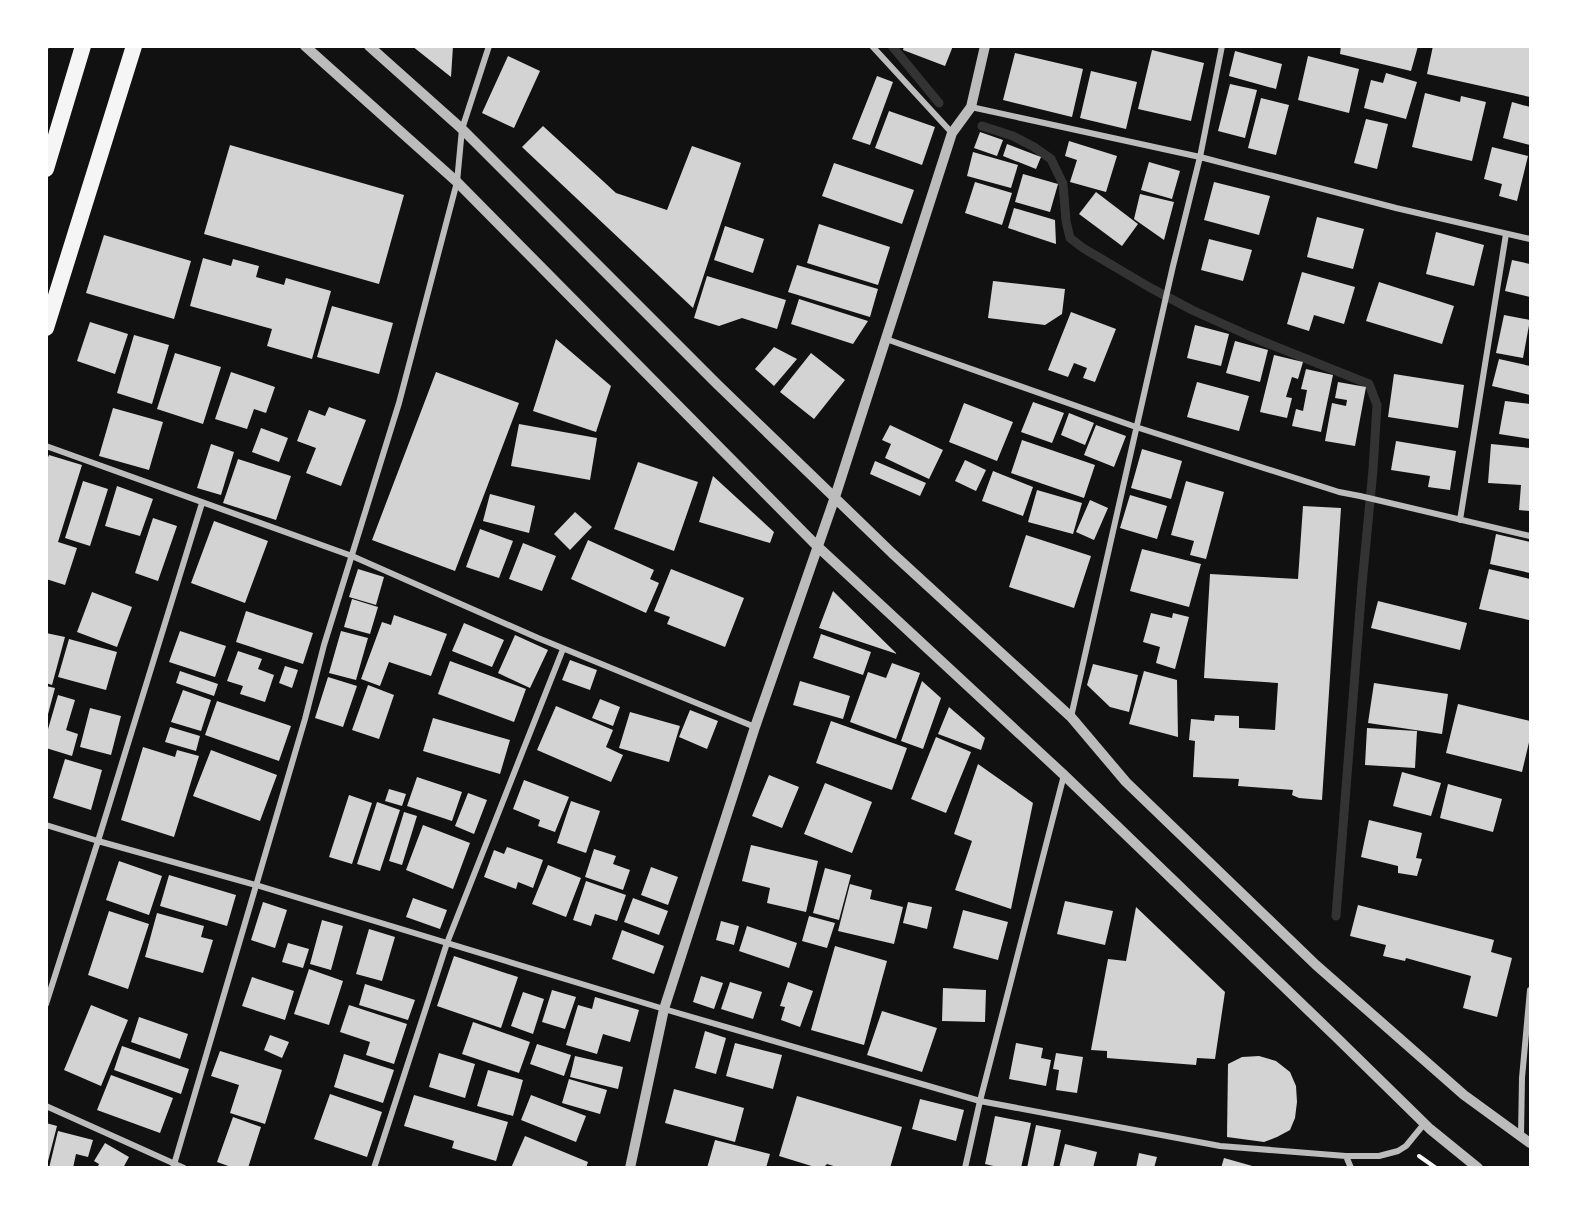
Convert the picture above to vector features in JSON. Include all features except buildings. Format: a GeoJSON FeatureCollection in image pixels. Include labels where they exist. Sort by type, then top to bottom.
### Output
{"type":"FeatureCollection","features":[{"type":"Feature","properties":{"kind":"highway"},"geometry":{"type":"LineString","coordinates":[[46,169],[83,46]]}},
{"type":"Feature","properties":{"kind":"highway"},"geometry":{"type":"LineString","coordinates":[[46,328],[134,46]]}},
{"type":"Feature","properties":{"kind":"street"},"geometry":{"type":"LineString","coordinates":[[305,46],[457,182],[817,546],[1064,775],[1335,1035],[1424,1124],[1478,1167]]}},
{"type":"Feature","properties":{"kind":"street"},"geometry":{"type":"LineString","coordinates":[[369,46],[462,129],[718,385],[892,553],[1071,717],[1126,782],[1316,965],[1464,1095],[1526,1140]]}},
{"type":"Feature","properties":{"kind":"street"},"geometry":{"type":"LineString","coordinates":[[174,1165],[305,719],[324,645],[399,403],[457,182],[462,129],[489,46]]}},
{"type":"Feature","properties":{"kind":"street"},"geometry":{"type":"LineString","coordinates":[[872,46],[952,133]]}},
{"type":"Feature","properties":{"kind":"street"},"geometry":{"type":"LineString","coordinates":[[630,1167],[664,1009],[952,133],[971,106],[985,46]]}},
{"type":"Feature","properties":{"kind":"street"},"geometry":{"type":"LineString","coordinates":[[1071,717],[1173,266],[1200,157],[1222,46]]}},
{"type":"Feature","properties":{"kind":"street"},"geometry":{"type":"LineString","coordinates":[[971,106],[1200,157],[1395,208],[1530,239]]}},
{"type":"Feature","properties":{"kind":"street"},"geometry":{"type":"LineString","coordinates":[[1460,520],[1506,234]]}},
{"type":"Feature","properties":{"kind":"street"},"geometry":{"type":"LineString","coordinates":[[886,339],[1136,427],[1339,492],[1530,536]]}},
{"type":"Feature","properties":{"kind":"street"},"geometry":{"type":"LineString","coordinates":[[46,446],[352,556],[563,649],[755,727]]}},
{"type":"Feature","properties":{"kind":"street"},"geometry":{"type":"LineString","coordinates":[[46,1004],[202,502]]}},
{"type":"Feature","properties":{"kind":"street"},"geometry":{"type":"LineString","coordinates":[[374,1167],[447,943],[563,649]]}},
{"type":"Feature","properties":{"kind":"street"},"geometry":{"type":"LineString","coordinates":[[965,1167],[1064,775]]}},
{"type":"Feature","properties":{"kind":"street"},"geometry":{"type":"LineString","coordinates":[[46,825],[256,885],[664,1009],[980,1101],[1220,1146],[1346,1156],[1379,1156],[1398,1151],[1406,1146],[1424,1124]]}},
{"type":"Feature","properties":{"kind":"street"},"geometry":{"type":"LineString","coordinates":[[1526,1140],[1522,1078],[1530,990]]}},
{"type":"Feature","properties":{"kind":"street"},"geometry":{"type":"LineString","coordinates":[[46,1106],[174,1165],[184,1167]]}},
{"type":"Feature","properties":{"kind":"street"},"geometry":{"type":"LineString","coordinates":[[1346,1156],[1351,1167]]}},
{"type":"Feature","properties":{"kind":"path"},"geometry":{"type":"LineString","coordinates":[[1419,1156],[1436,1167]]}},
{"type":"Feature","properties":{"kind":"waterway"},"geometry":{"type":"LineString","coordinates":[[892,46],[939,103]]}},
{"type":"Feature","properties":{"kind":"waterway"},"geometry":{"type":"LineString","coordinates":[[982,126],[1013,136],[1051,159],[1063,184],[1070,238],[1083,248],[1192,310],[1369,384],[1377,405],[1373,470],[1336,916]]}}]}
